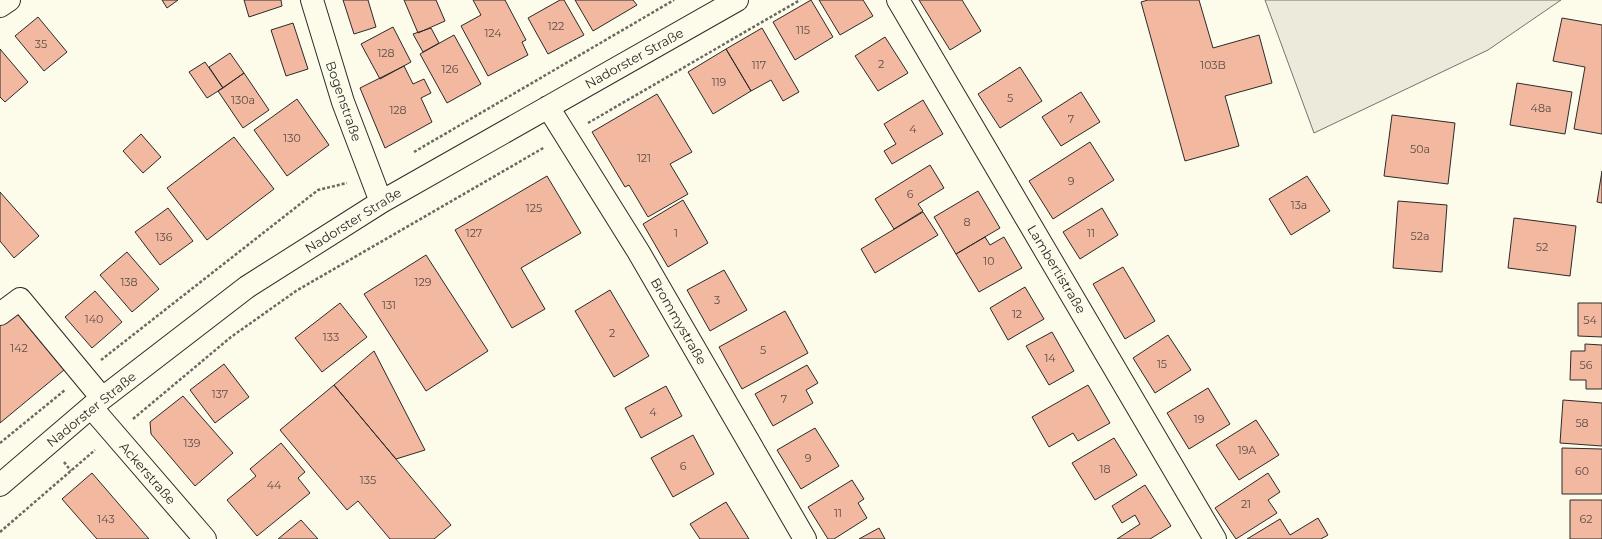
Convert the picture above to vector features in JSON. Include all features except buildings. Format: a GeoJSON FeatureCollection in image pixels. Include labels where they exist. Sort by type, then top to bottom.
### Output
{"type":"FeatureCollection","features":[{"type":"Feature","properties":{"kind":"street"},"geometry":{"type":"LineString","coordinates":[[0,6],[9,0]]}},
{"type":"Feature","properties":{"kind":"street","name":"Bogenstraße"},"geometry":{"type":"LineString","coordinates":[[312,0],[343,102],[381,202]]}},
{"type":"Feature","properties":{"kind":"street","name":"Nadorster Straße"},"geometry":{"type":"LineString","coordinates":[[0,485],[97,402],[247,287],[381,202],[737,0]]}},
{"type":"Feature","properties":{"kind":"street","name":"Lambertistraße"},"geometry":{"type":"LineString","coordinates":[[898,0],[1215,539]]}},
{"type":"Feature","properties":{"kind":"street","name":"Brommystraße"},"geometry":{"type":"LineString","coordinates":[[548,107],[638,251],[805,539]]}},
{"type":"Feature","properties":{"kind":"street","name":"Ackerstraße"},"geometry":{"type":"LineString","coordinates":[[0,314],[20,299],[97,402],[114,434],[205,539]]}},
{"type":"Feature","properties":{"kind":"path"},"geometry":{"type":"LineString","coordinates":[[0,532],[114,434],[231,338],[296,292],[800,0]]}},
{"type":"Feature","properties":{"kind":"shaded area"},"geometry":{"type":"Polygon","coordinates":[[[1265,0],[1561,0],[1488,50],[1314,133],[1265,0]]]}}]}
